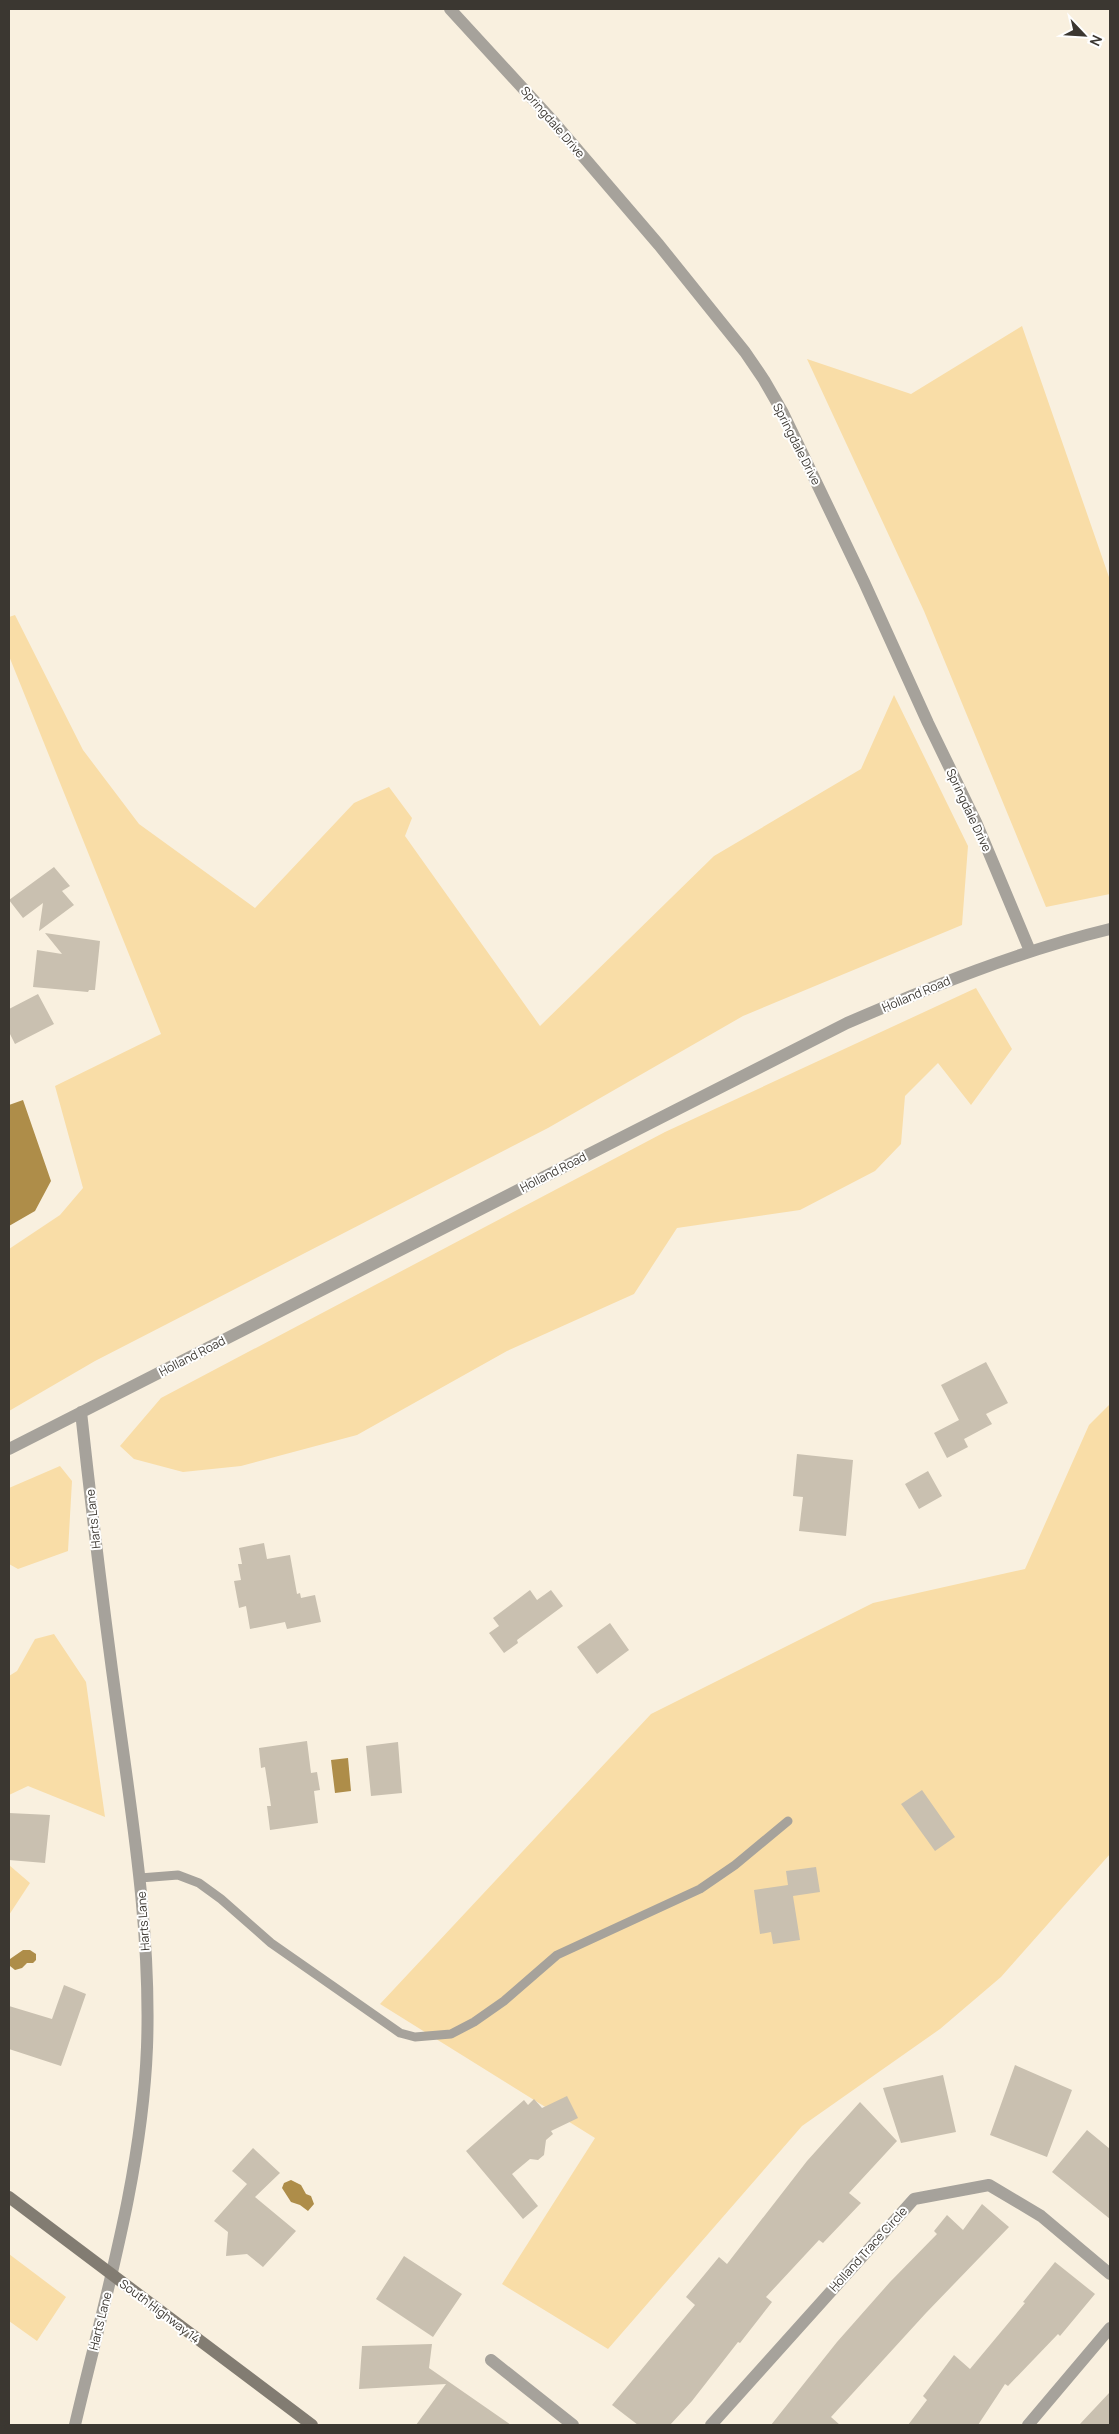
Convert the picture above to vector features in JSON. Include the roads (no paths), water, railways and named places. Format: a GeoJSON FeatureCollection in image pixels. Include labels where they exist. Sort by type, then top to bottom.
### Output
{"type":"FeatureCollection","features":[{"type":"Feature","properties":{"kind":"main road","name":"South Highway 14"},"geometry":{"type":"LineString","coordinates":[[9,2197],[312,2425]]}},
{"type":"Feature","properties":{"kind":"street","name":"Springdale Drive"},"geometry":{"type":"LineString","coordinates":[[450,9],[552,119],[659,245],[745,352],[764,380],[864,582],[928,723],[976,822],[1030,951]]}},
{"type":"Feature","properties":{"kind":"street","name":"Holland Road"},"geometry":{"type":"LineString","coordinates":[[9,1449],[847,1023],[944,981],[1030,951],[1110,929]]}},
{"type":"Feature","properties":{"kind":"street","name":"Harts Lane"},"geometry":{"type":"LineString","coordinates":[[74,2425],[130,2187],[142,2106],[147,2047],[147,1972],[140,1878],[98,1566],[81,1412]]}},
{"type":"Feature","properties":{"kind":"street","name":"Holland Trace Circle"},"geometry":{"type":"LineString","coordinates":[[711,2425],[914,2199],[989,2186],[1041,2216],[1110,2274]]}},
{"type":"Feature","properties":{"kind":"street"},"geometry":{"type":"LineString","coordinates":[[1028,2425],[1110,2328]]}},
{"type":"Feature","properties":{"kind":"street"},"geometry":{"type":"LineString","coordinates":[[491,2360],[573,2425]]}},
{"type":"Feature","properties":{"kind":"lane"},"geometry":{"type":"LineString","coordinates":[[140,1878],[178,1875],[199,1883],[221,1899],[271,1943],[400,2033],[415,2037],[451,2034],[474,2022],[504,2001],[557,1955],[700,1889],[735,1865],[788,1821]]}}]}
